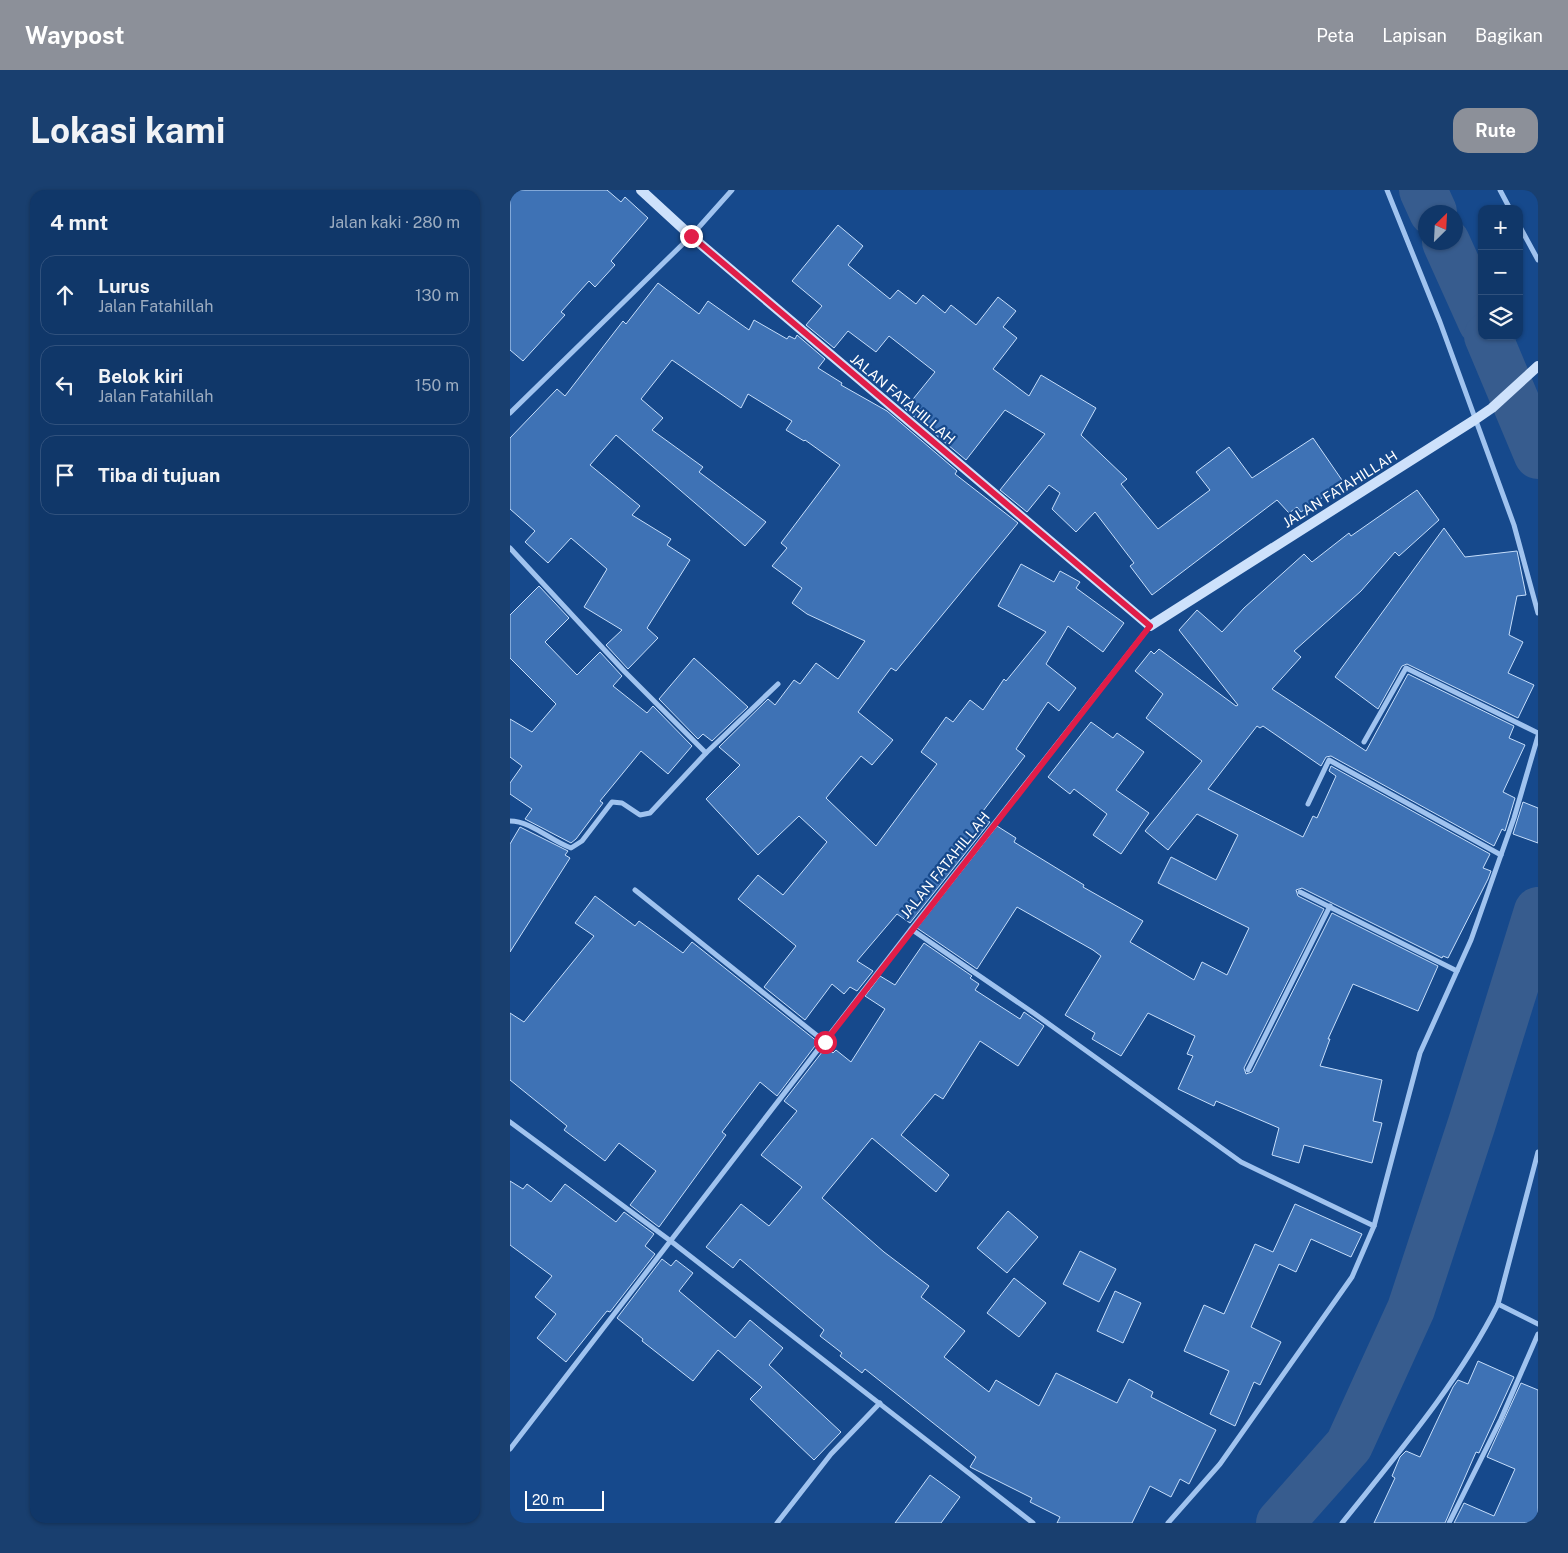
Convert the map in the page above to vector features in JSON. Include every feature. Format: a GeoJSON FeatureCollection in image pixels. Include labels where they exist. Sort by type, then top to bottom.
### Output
{"type":"FeatureCollection","features":[{"type":"Feature","properties":{"kind":"street","name":"JALAN FATAHILLAH"},"geometry":{"type":"LineString","coordinates":[[641,190],[691,236],[1150,626]]}},
{"type":"Feature","properties":{"kind":"street"},"geometry":{"type":"LineString","coordinates":[[510,413],[691,236],[732,190]]}},
{"type":"Feature","properties":{"kind":"street"},"geometry":{"type":"LineString","coordinates":[[1387,190],[1440,322],[1514,525],[1538,613]]}},
{"type":"Feature","properties":{"kind":"street"},"geometry":{"type":"LineString","coordinates":[[1500,190],[1508,205]]}},
{"type":"Feature","properties":{"kind":"street"},"geometry":{"type":"LineString","coordinates":[[1523,232],[1538,260]]}},
{"type":"Feature","properties":{"kind":"street","name":"JALAN FATAHILLAH"},"geometry":{"type":"LineString","coordinates":[[510,1449],[672,1242],[911,930],[1150,626],[1476,419],[1492,408],[1538,366]]}},
{"type":"Feature","properties":{"kind":"street"},"geometry":{"type":"LineString","coordinates":[[510,548],[625,672],[706,753]]}},
{"type":"Feature","properties":{"kind":"street"},"geometry":{"type":"LineString","coordinates":[[1168,1523],[1220,1464],[1341,1296],[1352,1277],[1374,1226],[1420,1053],[1471,940],[1501,855],[1538,734],[1406,668],[1364,742]]}},
{"type":"Feature","properties":{"kind":"street"},"geometry":{"type":"LineString","coordinates":[[510,821],[519,821],[560,844],[571,848],[582,841],[612,802],[622,802],[640,815],[650,813],[706,753],[778,684]]}},
{"type":"Feature","properties":{"kind":"street"},"geometry":{"type":"LineString","coordinates":[[1308,804],[1329,760],[1501,855]]}},
{"type":"Feature","properties":{"kind":"street"},"geometry":{"type":"LineString","coordinates":[[635,890],[825,1042]]}},
{"type":"Feature","properties":{"kind":"street"},"geometry":{"type":"LineString","coordinates":[[1300,892],[1457,971]]}},
{"type":"Feature","properties":{"kind":"street"},"geometry":{"type":"LineString","coordinates":[[1248,1070],[1330,906]]}},
{"type":"Feature","properties":{"kind":"street"},"geometry":{"type":"LineString","coordinates":[[911,930],[1035,1014],[1241,1162],[1374,1226]]}},
{"type":"Feature","properties":{"kind":"street"},"geometry":{"type":"LineString","coordinates":[[510,1122],[672,1242],[1033,1523]]}},
{"type":"Feature","properties":{"kind":"street"},"geometry":{"type":"LineString","coordinates":[[1342,1523],[1445,1393],[1470,1354],[1498,1304],[1538,1152]]}},
{"type":"Feature","properties":{"kind":"street"},"geometry":{"type":"LineString","coordinates":[[1498,1304],[1538,1324]]}},
{"type":"Feature","properties":{"kind":"street"},"geometry":{"type":"LineString","coordinates":[[1449,1523],[1501,1419],[1538,1334]]}},
{"type":"Feature","properties":{"kind":"street"},"geometry":{"type":"LineString","coordinates":[[777,1523],[831,1454],[880,1403]]}},
{"type":"Feature","properties":{"kind":"building"},"geometry":{"type":"Polygon","coordinates":[[[510,190],[607,190],[621,202],[625,197],[648,218],[611,261],[615,265],[595,287],[589,281],[561,312],[565,315],[523,361],[510,350],[510,190]]]}},
{"type":"Feature","properties":{"kind":"building"},"geometry":{"type":"Polygon","coordinates":[[[838,225],[863,246],[848,265],[890,299],[898,290],[916,304],[923,295],[945,313],[951,305],[976,325],[998,297],[1016,311],[1003,327],[1017,338],[993,369],[1029,396],[1041,375],[1096,408],[1081,435],[1127,479],[1121,484],[1158,529],[1210,490],[1196,472],[1229,447],[1252,478],[1313,438],[1344,483],[1301,512],[1297,507],[1289,513],[1277,500],[1152,595],[1130,566],[1134,563],[1095,512],[1076,532],[1052,509],[1060,493],[1049,485],[1027,512],[1000,490],[1045,434],[1005,410],[966,460],[905,409],[935,372],[889,336],[876,352],[848,331],[834,348],[806,325],[822,306],[792,281],[838,225]]]}},
{"type":"Feature","properties":{"kind":"building"},"geometry":{"type":"Polygon","coordinates":[[[658,283],[699,314],[708,301],[749,330],[754,320],[787,339],[789,336],[795,339],[797,335],[825,359],[818,368],[842,383],[841,385],[887,411],[957,471],[955,474],[1018,523],[896,671],[891,668],[858,712],[893,740],[872,765],[861,756],[826,798],[876,846],[937,764],[921,752],[946,717],[953,722],[970,700],[983,710],[1004,679],[1006,681],[1046,632],[998,606],[1021,564],[1054,582],[1060,571],[1080,582],[1076,588],[1124,623],[1103,652],[1068,626],[1046,664],[1076,688],[1059,711],[1048,702],[1016,749],[1025,756],[980,815],[990,822],[910,923],[897,914],[857,961],[873,971],[857,991],[850,987],[844,994],[832,984],[805,1020],[764,987],[796,946],[738,899],[758,875],[783,895],[827,842],[799,816],[758,855],[706,799],[740,765],[719,747],[768,699],[775,705],[794,680],[800,684],[816,663],[838,679],[865,641],[807,614],[792,603],[802,588],[772,566],[787,548],[781,543],[840,465],[805,440],[786,430],[792,421],[748,394],[741,408],[672,360],[641,399],[663,418],[652,430],[703,467],[699,472],[766,522],[745,546],[616,435],[590,465],[640,506],[632,515],[671,539],[667,545],[690,560],[647,628],[658,638],[628,669],[606,645],[622,630],[584,607],[607,569],[571,538],[548,563],[525,542],[535,531],[510,509],[510,438],[557,389],[565,396],[623,321],[626,324],[658,283]]]}},
{"type":"Feature","properties":{"kind":"building"},"geometry":{"type":"Polygon","coordinates":[[[1417,490],[1439,520],[1399,556],[1395,552],[1361,591],[1294,651],[1301,657],[1272,689],[1366,751],[1408,674],[1514,726],[1509,738],[1525,745],[1503,792],[1515,798],[1505,831],[1502,829],[1494,846],[1331,756],[1326,757],[1321,766],[1263,726],[1260,728],[1257,726],[1208,789],[1303,837],[1313,816],[1317,818],[1336,776],[1329,771],[1331,766],[1490,854],[1483,868],[1491,871],[1488,879],[1448,958],[1443,956],[1442,958],[1302,888],[1296,890],[1298,896],[1324,909],[1244,1068],[1246,1074],[1252,1072],[1332,913],[1438,966],[1418,1011],[1353,984],[1328,1039],[1330,1039],[1320,1066],[1382,1080],[1373,1121],[1382,1123],[1372,1163],[1304,1145],[1299,1163],[1272,1155],[1279,1128],[1216,1101],[1214,1106],[1178,1089],[1193,1056],[1187,1054],[1195,1036],[1148,1013],[1121,1056],[1092,1039],[1095,1033],[1065,1015],[1101,956],[1093,950],[1017,907],[977,969],[917,928],[997,826],[1016,838],[1014,842],[1084,885],[1083,887],[1143,921],[1130,942],[1194,980],[1202,962],[1227,975],[1249,928],[1158,883],[1171,857],[1216,880],[1238,835],[1197,814],[1168,850],[1145,831],[1202,761],[1146,718],[1163,694],[1135,671],[1151,651],[1154,654],[1159,649],[1236,706],[1238,705],[1179,630],[1197,610],[1222,632],[1244,608],[1304,554],[1312,562],[1349,533],[1351,536],[1417,490]]]}},
{"type":"Feature","properties":{"kind":"building"},"geometry":{"type":"Polygon","coordinates":[[[1444,528],[1465,557],[1517,551],[1526,595],[1517,596],[1509,635],[1523,642],[1508,673],[1534,685],[1518,718],[1407,664],[1402,666],[1378,709],[1335,677],[1444,528]]]}},
{"type":"Feature","properties":{"kind":"building"},"geometry":{"type":"Polygon","coordinates":[[[539,586],[569,618],[545,642],[577,675],[600,652],[622,676],[613,686],[647,713],[653,706],[692,746],[668,774],[641,751],[600,801],[603,803],[571,843],[525,819],[532,809],[510,794],[510,783],[522,766],[510,757],[510,719],[532,732],[556,704],[510,658],[510,615],[539,586]]]}},
{"type":"Feature","properties":{"kind":"building"},"geometry":{"type":"Polygon","coordinates":[[[694,658],[748,707],[712,741],[703,734],[698,739],[659,699],[694,658]]]}},
{"type":"Feature","properties":{"kind":"building"},"geometry":{"type":"Polygon","coordinates":[[[1091,722],[1113,738],[1117,733],[1144,752],[1116,790],[1149,813],[1121,854],[1093,835],[1107,814],[1074,789],[1070,794],[1048,777],[1091,722]]]}},
{"type":"Feature","properties":{"kind":"building"},"geometry":{"type":"Polygon","coordinates":[[[1523,802],[1538,808],[1538,843],[1513,834],[1523,802]]]}},
{"type":"Feature","properties":{"kind":"building"},"geometry":{"type":"Polygon","coordinates":[[[520,827],[568,851],[565,855],[570,858],[510,952],[510,844],[520,827]]]}},
{"type":"Feature","properties":{"kind":"building"},"geometry":{"type":"Polygon","coordinates":[[[595,896],[635,926],[639,921],[683,953],[692,942],[818,1042],[777,1096],[760,1082],[722,1132],[726,1135],[659,1227],[630,1205],[656,1171],[619,1143],[605,1161],[564,1130],[567,1126],[510,1080],[510,1013],[524,1022],[594,936],[575,923],[595,896]]]}},
{"type":"Feature","properties":{"kind":"building"},"geometry":{"type":"Polygon","coordinates":[[[924,943],[972,976],[970,978],[979,984],[975,990],[1020,1019],[1024,1012],[1044,1026],[1018,1066],[980,1041],[943,1099],[935,1094],[901,1135],[949,1175],[936,1192],[872,1138],[822,1198],[884,1252],[929,1286],[921,1297],[965,1331],[944,1357],[989,1392],[996,1380],[1039,1406],[1056,1373],[1117,1403],[1129,1379],[1153,1392],[1151,1397],[1216,1430],[1189,1484],[1180,1479],[1171,1497],[1150,1486],[1132,1523],[1057,1523],[1060,1517],[1030,1502],[1032,1498],[970,1467],[976,1457],[865,1369],[862,1373],[840,1356],[842,1353],[820,1336],[824,1330],[740,1259],[733,1268],[706,1247],[741,1204],[769,1226],[802,1187],[761,1155],[797,1111],[784,1101],[826,1047],[833,1053],[836,1050],[851,1062],[885,1009],[865,996],[880,976],[895,985],[924,943]]]}},
{"type":"Feature","properties":{"kind":"building"},"geometry":{"type":"Polygon","coordinates":[[[510,1181],[523,1189],[527,1184],[551,1202],[565,1184],[616,1222],[624,1212],[654,1234],[645,1246],[655,1254],[610,1312],[607,1311],[566,1362],[537,1338],[556,1314],[535,1297],[552,1276],[510,1245],[510,1181]]]}},
{"type":"Feature","properties":{"kind":"building"},"geometry":{"type":"Polygon","coordinates":[[[1295,1204],[1362,1234],[1351,1257],[1311,1239],[1296,1272],[1279,1264],[1251,1327],[1281,1342],[1260,1385],[1254,1382],[1235,1426],[1210,1414],[1229,1371],[1184,1351],[1204,1305],[1224,1314],[1255,1244],[1273,1252],[1295,1204]]]}},
{"type":"Feature","properties":{"kind":"building"},"geometry":{"type":"Polygon","coordinates":[[[1008,1211],[1038,1237],[1007,1273],[977,1248],[1008,1211]]]}},
{"type":"Feature","properties":{"kind":"building"},"geometry":{"type":"Polygon","coordinates":[[[1080,1251],[1116,1269],[1099,1302],[1063,1284],[1080,1251]]]}},
{"type":"Feature","properties":{"kind":"building"},"geometry":{"type":"Polygon","coordinates":[[[662,1259],[671,1266],[676,1260],[693,1273],[679,1291],[735,1338],[750,1320],[783,1348],[769,1365],[841,1432],[814,1460],[750,1399],[762,1387],[718,1350],[693,1381],[642,1341],[643,1339],[617,1318],[662,1259]]]}},
{"type":"Feature","properties":{"kind":"building"},"geometry":{"type":"Polygon","coordinates":[[[1014,1278],[1046,1303],[1019,1337],[987,1313],[1014,1278]]]}},
{"type":"Feature","properties":{"kind":"building"},"geometry":{"type":"Polygon","coordinates":[[[1115,1291],[1141,1303],[1123,1343],[1097,1331],[1115,1291]]]}},
{"type":"Feature","properties":{"kind":"building"},"geometry":{"type":"Polygon","coordinates":[[[1478,1361],[1514,1377],[1479,1453],[1476,1452],[1445,1523],[1374,1523],[1395,1478],[1392,1476],[1400,1457],[1406,1451],[1420,1457],[1453,1387],[1458,1380],[1468,1384],[1478,1361]]]}},
{"type":"Feature","properties":{"kind":"building"},"geometry":{"type":"Polygon","coordinates":[[[1521,1383],[1538,1390],[1538,1523],[1454,1523],[1464,1503],[1494,1516],[1515,1469],[1487,1457],[1521,1383]]]}},
{"type":"Feature","properties":{"kind":"building"},"geometry":{"type":"Polygon","coordinates":[[[930,1475],[960,1497],[941,1523],[895,1523],[930,1475]]]}},
{"type":"Feature","properties":{"kind":"waterway"},"geometry":{"type":"LineString","coordinates":[[1423,190],[1430,205]]}},
{"type":"Feature","properties":{"kind":"waterway"},"geometry":{"type":"LineString","coordinates":[[1450,250],[1478,313]]}},
{"type":"Feature","properties":{"kind":"waterway"},"geometry":{"type":"LineString","coordinates":[[1490,340],[1538,455]]}},
{"type":"Feature","properties":{"kind":"waterway"},"geometry":{"type":"LineString","coordinates":[[1280,1523],[1349,1445],[1411,1309],[1472,1123],[1538,911]]}},
{"type":"Feature","properties":{"kind":"route"},"geometry":{"type":"LineString","coordinates":[[691,236],[1150,626],[825,1042]]}}]}
